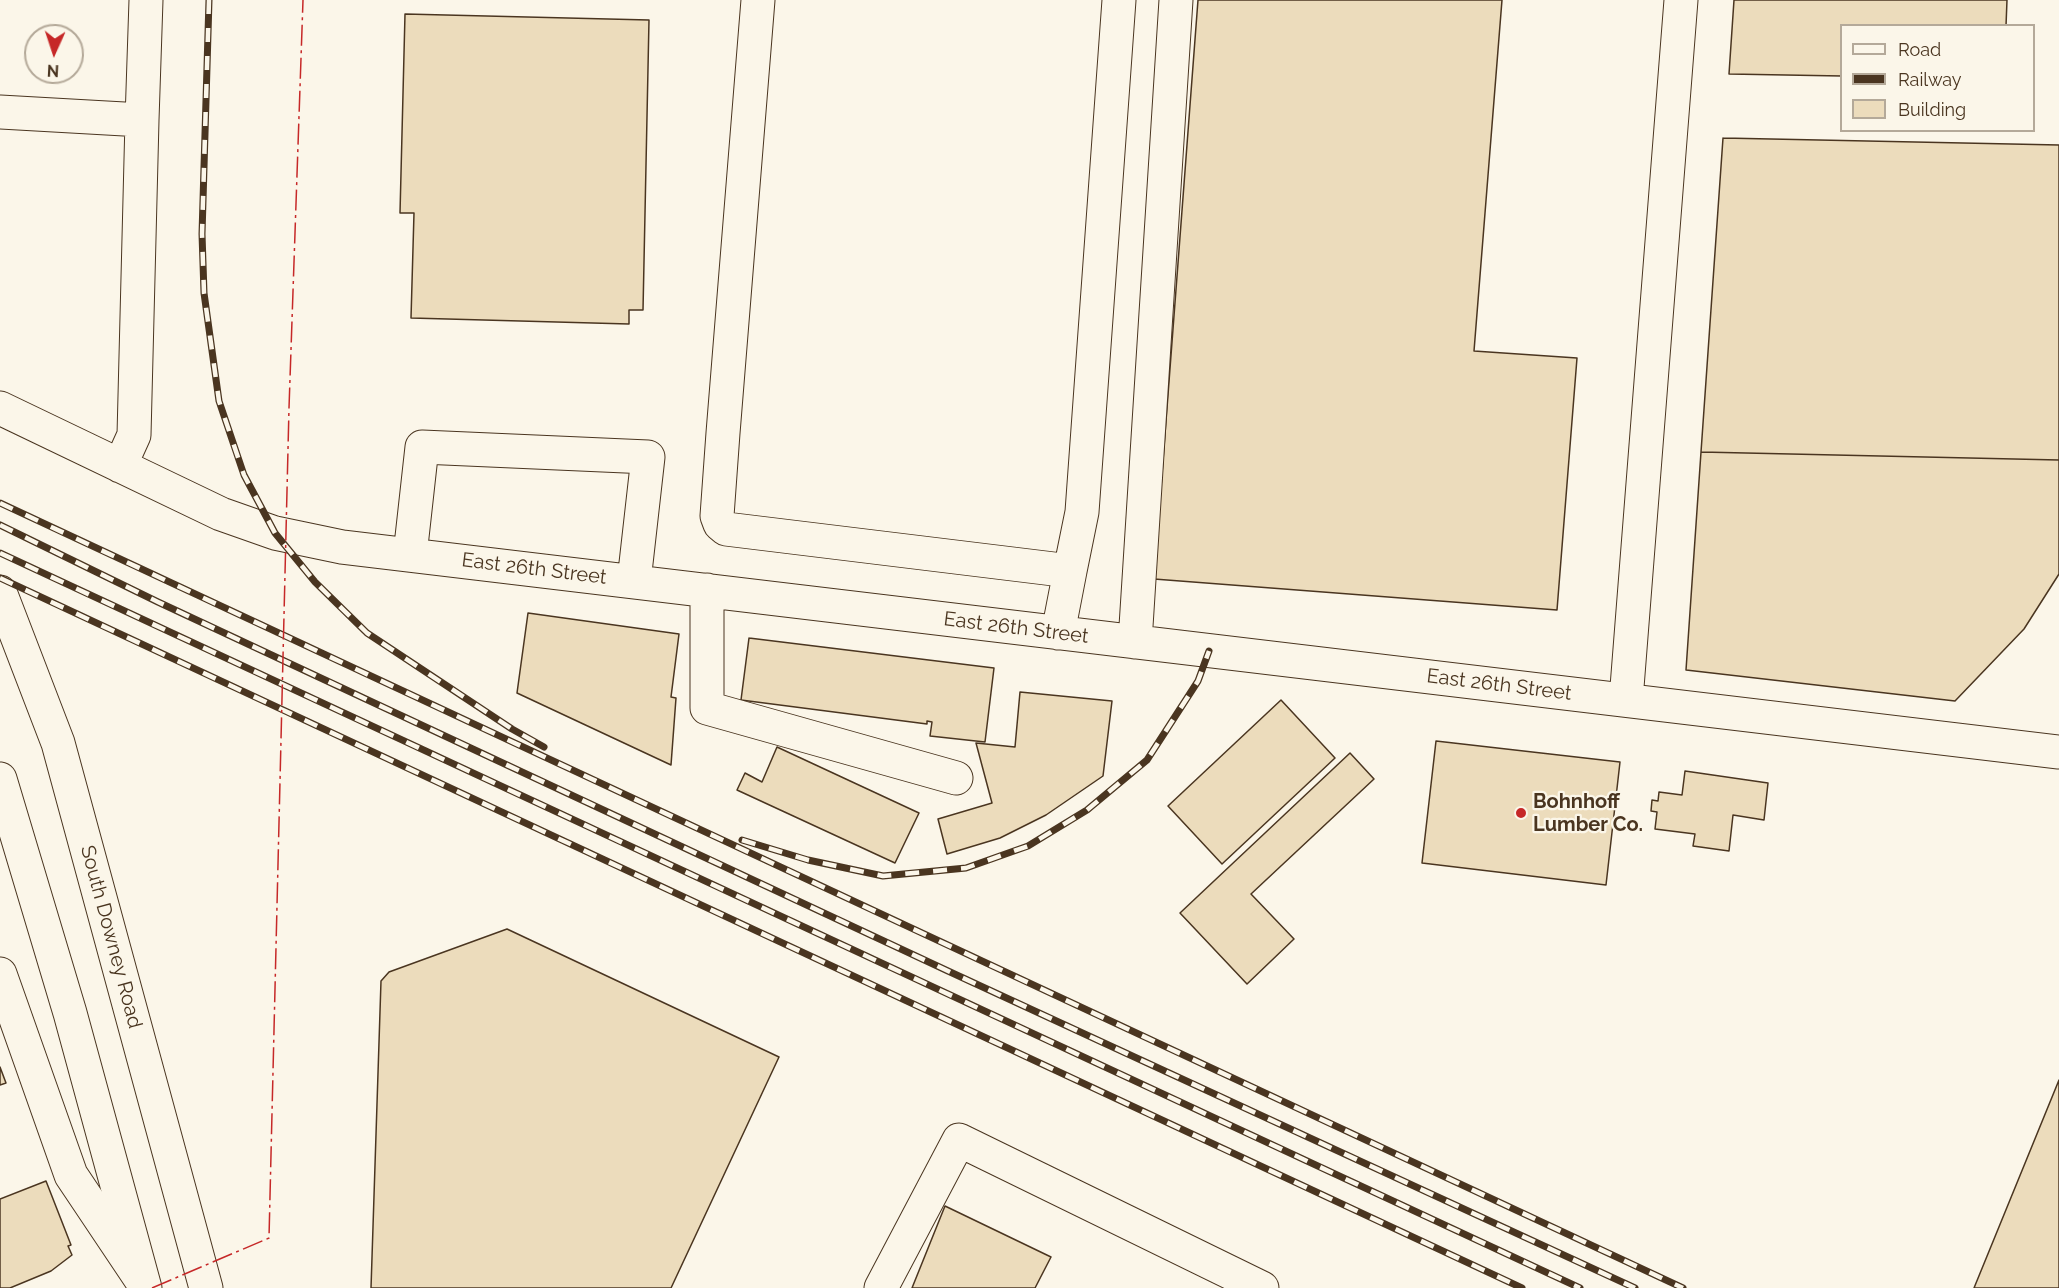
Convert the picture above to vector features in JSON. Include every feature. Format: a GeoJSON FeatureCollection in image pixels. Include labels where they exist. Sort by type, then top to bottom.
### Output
{"type":"FeatureCollection","features":[{"type":"Feature","properties":{"kind":"street"},"geometry":{"type":"LineString","coordinates":[[120,466],[134,435],[146,0]]}},
{"type":"Feature","properties":{"kind":"street"},"geometry":{"type":"LineString","coordinates":[[758,0],[722,445],[717,516],[720,524],[726,529],[1070,571]]}},
{"type":"Feature","properties":{"kind":"street"},"geometry":{"type":"LineString","coordinates":[[1058,633],[1082,512],[1119,0]]}},
{"type":"Feature","properties":{"kind":"street"},"geometry":{"type":"LineString","coordinates":[[1135,642],[1176,0]]}},
{"type":"Feature","properties":{"kind":"street"},"geometry":{"type":"LineString","coordinates":[[1626,700],[1681,0]]}},
{"type":"Feature","properties":{"kind":"street"},"geometry":{"type":"LineString","coordinates":[[0,112],[142,120]]}},
{"type":"Feature","properties":{"kind":"street","name":"East 26th Street"},"geometry":{"type":"LineString","coordinates":[[0,408],[221,514],[275,533],[342,547],[2059,752]]}},
{"type":"Feature","properties":{"kind":"street"},"geometry":{"type":"LineString","coordinates":[[410,555],[422,447],[648,457],[634,581]]}},
{"type":"Feature","properties":{"kind":"street"},"geometry":{"type":"LineString","coordinates":[[706,590],[707,708],[956,778]]}},
{"type":"Feature","properties":{"kind":"street","name":"South Downey Road"},"geometry":{"type":"LineString","coordinates":[[0,592],[58,743],[206,1288]]}},
{"type":"Feature","properties":{"kind":"street"},"geometry":{"type":"LineString","coordinates":[[0,779],[70,1013],[144,1287]]}},
{"type":"Feature","properties":{"kind":"street"},"geometry":{"type":"LineString","coordinates":[[0,974],[71,1175],[144,1287]]}},
{"type":"Feature","properties":{"kind":"street"},"geometry":{"type":"LineString","coordinates":[[881,1288],[959,1140],[1262,1288]]}},
{"type":"Feature","properties":{"kind":"building"},"geometry":{"type":"Polygon","coordinates":[[[1198,0],[1502,0],[1474,351],[1577,358],[1557,610],[1154,579],[1198,0]]]}},
{"type":"Feature","properties":{"kind":"building"},"geometry":{"type":"Polygon","coordinates":[[[1734,0],[2007,0],[2006,24],[1840,24],[1840,76],[1729,74],[1734,0]]]}},
{"type":"Feature","properties":{"kind":"building"},"geometry":{"type":"Polygon","coordinates":[[[405,14],[649,20],[643,310],[629,310],[629,324],[411,318],[414,213],[400,213],[405,14]]]}},
{"type":"Feature","properties":{"kind":"building"},"geometry":{"type":"Polygon","coordinates":[[[1723,138],[2059,145],[2059,460],[1701,452],[1723,138]]]}},
{"type":"Feature","properties":{"kind":"building"},"geometry":{"type":"Polygon","coordinates":[[[1701,452],[2059,460],[2059,574],[2024,629],[1955,701],[1686,670],[1701,452]]]}},
{"type":"Feature","properties":{"kind":"building"},"geometry":{"type":"Polygon","coordinates":[[[528,613],[679,634],[671,697],[676,698],[671,765],[517,693],[528,613]]]}},
{"type":"Feature","properties":{"kind":"building"},"geometry":{"type":"Polygon","coordinates":[[[749,638],[994,668],[985,742],[930,736],[932,722],[927,721],[927,724],[741,700],[749,638]]]}},
{"type":"Feature","properties":{"kind":"building"},"geometry":{"type":"Polygon","coordinates":[[[1020,692],[1112,701],[1103,776],[1046,815],[1000,838],[947,854],[938,819],[992,803],[976,743],[1015,747],[1020,692]]]}},
{"type":"Feature","properties":{"kind":"building"},"geometry":{"type":"Polygon","coordinates":[[[1281,700],[1335,758],[1222,864],[1168,806],[1281,700]]]}},
{"type":"Feature","properties":{"kind":"building","name":"Bohnhoff Lumber Co."},"geometry":{"type":"Polygon","coordinates":[[[1436,741],[1620,762],[1606,885],[1422,863],[1436,741]]]}},
{"type":"Feature","properties":{"kind":"building"},"geometry":{"type":"Polygon","coordinates":[[[777,747],[919,813],[895,863],[737,790],[745,773],[762,782],[777,747]]]}},
{"type":"Feature","properties":{"kind":"building"},"geometry":{"type":"Polygon","coordinates":[[[1350,753],[1374,779],[1251,894],[1294,939],[1247,984],[1180,913],[1350,753]]]}},
{"type":"Feature","properties":{"kind":"building"},"geometry":{"type":"Polygon","coordinates":[[[1685,771],[1768,783],[1764,820],[1733,815],[1729,851],[1693,846],[1695,834],[1655,829],[1657,812],[1651,811],[1652,800],[1658,801],[1659,792],[1682,795],[1685,771]]]}},
{"type":"Feature","properties":{"kind":"building"},"geometry":{"type":"Polygon","coordinates":[[[507,929],[779,1057],[671,1288],[371,1288],[381,981],[389,972],[507,929]]]}},
{"type":"Feature","properties":{"kind":"building"},"geometry":{"type":"Polygon","coordinates":[[[0,1067],[6,1083],[0,1085],[0,1067]]]}},
{"type":"Feature","properties":{"kind":"building"},"geometry":{"type":"Polygon","coordinates":[[[2059,1080],[2059,1288],[1974,1288],[2059,1080]]]}},
{"type":"Feature","properties":{"kind":"building"},"geometry":{"type":"Polygon","coordinates":[[[46,1181],[71,1245],[68,1246],[72,1255],[51,1271],[10,1288],[0,1288],[0,1199],[46,1181]]]}},
{"type":"Feature","properties":{"kind":"building"},"geometry":{"type":"Polygon","coordinates":[[[945,1206],[1051,1257],[1035,1288],[912,1288],[945,1206]]]}},
{"type":"Feature","properties":{"kind":"railway"},"geometry":{"type":"LineString","coordinates":[[209,0],[202,234],[204,293],[219,401],[244,475],[275,533],[315,582],[367,633],[512,729],[544,747]]}},
{"type":"Feature","properties":{"kind":"railway"},"geometry":{"type":"LineString","coordinates":[[0,503],[1683,1288]]}},
{"type":"Feature","properties":{"kind":"railway"},"geometry":{"type":"LineString","coordinates":[[0,525],[158,602],[948,971],[1635,1288]]}},
{"type":"Feature","properties":{"kind":"railway"},"geometry":{"type":"LineString","coordinates":[[0,553],[1580,1288]]}},
{"type":"Feature","properties":{"kind":"railway"},"geometry":{"type":"LineString","coordinates":[[0,578],[1522,1288]]}},
{"type":"Feature","properties":{"kind":"railway"},"geometry":{"type":"LineString","coordinates":[[742,840],[808,860],[883,876],[966,868],[1028,846],[1087,810],[1147,760],[1198,681],[1209,651]]}},
{"type":"Feature","properties":{"kind":"power"},"geometry":{"type":"LineString","coordinates":[[152,1288],[269,1238],[289,408],[303,0]]}},
{"type":"Feature","properties":{"kind":"place","name":"Bohnhoff Lumber Co."},"geometry":{"type":"Point","coordinates":[1521,813]}}]}
